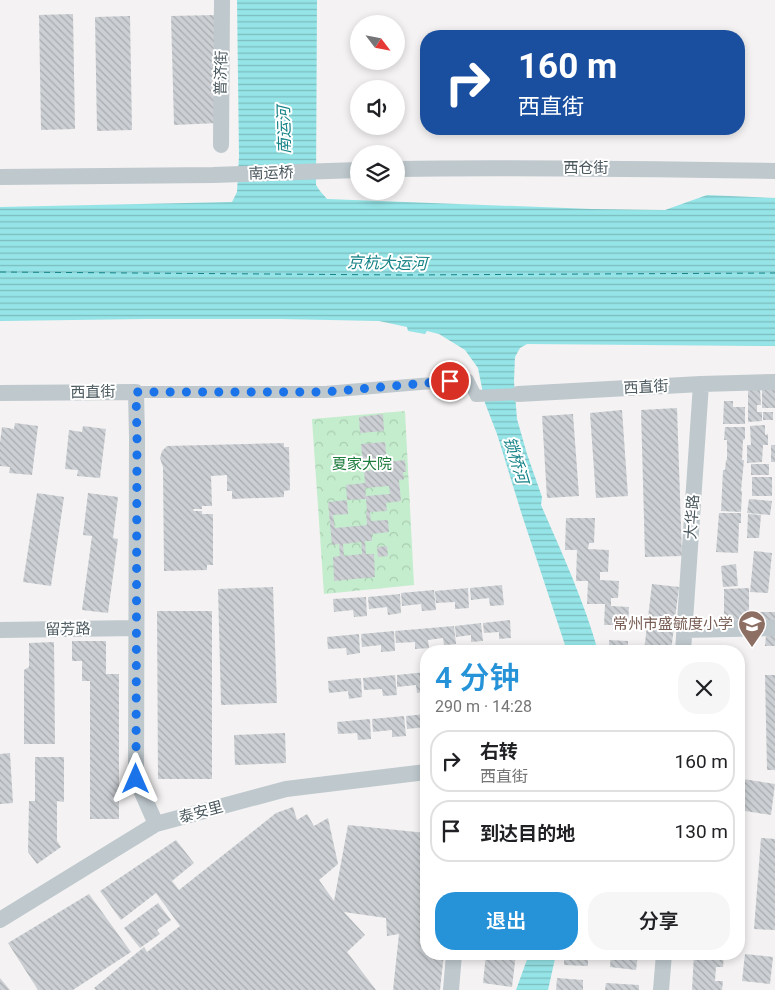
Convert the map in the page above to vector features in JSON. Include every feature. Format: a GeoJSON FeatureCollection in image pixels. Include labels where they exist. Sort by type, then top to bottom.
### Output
{"type":"FeatureCollection","features":[{"type":"Feature","properties":{"kind":"street","name":"普济街"},"geometry":{"type":"LineString","coordinates":[[221,145],[222,0]]}},
{"type":"Feature","properties":{"kind":"street","name":"西仓街"},"geometry":{"type":"LineString","coordinates":[[405,169],[640,168],[775,171]]}},
{"type":"Feature","properties":{"kind":"street","name":"南运桥"},"geometry":{"type":"LineString","coordinates":[[0,177],[214,175],[350,170]]}},
{"type":"Feature","properties":{"kind":"street","name":"西直街"},"geometry":{"type":"LineString","coordinates":[[0,392],[325,392],[468,380],[476,396],[775,382]]}},
{"type":"Feature","properties":{"kind":"street","name":"大华路"},"geometry":{"type":"LineString","coordinates":[[683,645],[701,384]]}},
{"type":"Feature","properties":{"kind":"street"},"geometry":{"type":"LineString","coordinates":[[136,392],[136,779],[156,824]]}},
{"type":"Feature","properties":{"kind":"street","name":"留芳路"},"geometry":{"type":"LineString","coordinates":[[0,630],[136,628]]}},
{"type":"Feature","properties":{"kind":"street"},"geometry":{"type":"LineString","coordinates":[[684,630],[775,628]]}},
{"type":"Feature","properties":{"kind":"street","name":"泰安里"},"geometry":{"type":"LineString","coordinates":[[0,920],[156,824],[286,789],[420,773]]}},
{"type":"Feature","properties":{"kind":"street"},"geometry":{"type":"LineString","coordinates":[[451,990],[454,960]]}},
{"type":"Feature","properties":{"kind":"street"},"geometry":{"type":"LineString","coordinates":[[661,990],[664,960]]}},
{"type":"Feature","properties":{"kind":"green space","name":"夏家大院"},"geometry":{"type":"Polygon","coordinates":[[[405,411],[414,585],[324,594],[312,419],[405,411]]]}},
{"type":"Feature","properties":{"kind":"water"},"geometry":{"type":"Polygon","coordinates":[[[237,0],[317,0],[316,185],[327,199],[665,210],[707,195],[775,198],[775,346],[527,344],[520,348],[515,357],[514,381],[517,419],[542,497],[541,505],[565,559],[596,645],[565,645],[497,434],[485,403],[478,368],[465,350],[439,334],[427,331],[425,334],[408,331],[407,327],[379,321],[146,319],[0,321],[0,207],[232,202],[237,192],[239,156],[237,0]]]}},
{"type":"Feature","properties":{"kind":"water"},"geometry":{"type":"Polygon","coordinates":[[[527,960],[555,960],[548,990],[516,990],[527,960]]]}},
{"type":"Feature","properties":{"kind":"building"},"geometry":{"type":"Polygon","coordinates":[[[73,14],[75,129],[41,130],[39,15],[73,14]]]}},
{"type":"Feature","properties":{"kind":"building"},"geometry":{"type":"Polygon","coordinates":[[[215,15],[218,123],[174,125],[171,16],[215,15]]]}},
{"type":"Feature","properties":{"kind":"building"},"geometry":{"type":"Polygon","coordinates":[[[130,16],[132,130],[97,131],[95,17],[130,16]]]}},
{"type":"Feature","properties":{"kind":"building"},"geometry":{"type":"Polygon","coordinates":[[[748,389],[760,389],[761,405],[757,405],[757,412],[762,412],[762,421],[748,422],[748,389]]]}},
{"type":"Feature","properties":{"kind":"building"},"geometry":{"type":"Polygon","coordinates":[[[762,389],[775,389],[775,408],[762,408],[762,389]]]}},
{"type":"Feature","properties":{"kind":"building"},"geometry":{"type":"Polygon","coordinates":[[[724,401],[733,401],[733,407],[745,407],[745,424],[723,424],[724,401]]]}},
{"type":"Feature","properties":{"kind":"building"},"geometry":{"type":"Polygon","coordinates":[[[677,408],[682,556],[645,557],[641,410],[677,408]]]}},
{"type":"Feature","properties":{"kind":"building"},"geometry":{"type":"Polygon","coordinates":[[[622,410],[628,496],[596,498],[590,413],[622,410]]]}},
{"type":"Feature","properties":{"kind":"building"},"geometry":{"type":"Polygon","coordinates":[[[763,412],[773,412],[773,420],[763,420],[763,412]]]}},
{"type":"Feature","properties":{"kind":"building"},"geometry":{"type":"Polygon","coordinates":[[[383,414],[384,431],[360,433],[359,417],[383,414]]]}},
{"type":"Feature","properties":{"kind":"building"},"geometry":{"type":"Polygon","coordinates":[[[573,414],[579,496],[547,498],[542,416],[573,414]]]}},
{"type":"Feature","properties":{"kind":"building"},"geometry":{"type":"Polygon","coordinates":[[[15,423],[38,426],[32,475],[9,473],[10,467],[0,466],[2,427],[14,429],[15,423]]]}},
{"type":"Feature","properties":{"kind":"building"},"geometry":{"type":"Polygon","coordinates":[[[765,425],[765,435],[768,434],[768,445],[763,445],[762,462],[747,463],[747,445],[751,445],[750,426],[765,425]]]}},
{"type":"Feature","properties":{"kind":"building"},"geometry":{"type":"Polygon","coordinates":[[[83,426],[106,429],[100,478],[77,476],[78,470],[65,469],[69,430],[82,432],[83,426]]]}},
{"type":"Feature","properties":{"kind":"building"},"geometry":{"type":"Polygon","coordinates":[[[725,427],[745,427],[741,512],[721,511],[723,470],[725,470],[727,460],[727,440],[724,440],[725,427]]]}},
{"type":"Feature","properties":{"kind":"building"},"geometry":{"type":"Polygon","coordinates":[[[385,442],[387,462],[363,465],[361,444],[385,442]]]}},
{"type":"Feature","properties":{"kind":"building"},"geometry":{"type":"Polygon","coordinates":[[[284,443],[284,447],[289,447],[290,490],[284,491],[284,497],[232,499],[232,491],[227,491],[227,475],[211,476],[212,506],[202,506],[202,509],[193,509],[194,511],[202,511],[202,514],[213,514],[213,565],[207,565],[207,570],[164,571],[163,467],[160,458],[162,451],[167,446],[284,443]]]}},
{"type":"Feature","properties":{"kind":"building"},"geometry":{"type":"Polygon","coordinates":[[[771,445],[775,445],[775,462],[771,462],[771,445]]]}},
{"type":"Feature","properties":{"kind":"building"},"geometry":{"type":"Polygon","coordinates":[[[405,460],[406,472],[403,472],[404,479],[399,480],[401,501],[386,503],[387,511],[370,512],[371,521],[388,520],[389,532],[372,534],[372,541],[365,541],[366,554],[374,554],[375,577],[334,581],[333,557],[340,556],[339,544],[332,545],[328,502],[347,500],[346,485],[365,483],[364,471],[388,468],[387,462],[405,460]],[[389,486],[365,488],[366,496],[390,494],[389,486]],[[366,499],[347,500],[348,514],[333,515],[335,528],[367,525],[366,499]],[[361,542],[343,544],[344,556],[362,554],[361,542]]]}},
{"type":"Feature","properties":{"kind":"building"},"geometry":{"type":"Polygon","coordinates":[[[751,464],[769,464],[769,475],[751,475],[751,464]]]}},
{"type":"Feature","properties":{"kind":"building"},"geometry":{"type":"Polygon","coordinates":[[[752,477],[772,477],[772,496],[752,496],[752,477]]]}},
{"type":"Feature","properties":{"kind":"building"},"geometry":{"type":"Polygon","coordinates":[[[37,493],[64,497],[51,586],[23,582],[37,493]]]}},
{"type":"Feature","properties":{"kind":"building"},"geometry":{"type":"Polygon","coordinates":[[[88,493],[118,497],[113,538],[118,539],[108,613],[82,610],[92,536],[83,535],[88,493]]]}},
{"type":"Feature","properties":{"kind":"building"},"geometry":{"type":"Polygon","coordinates":[[[749,499],[772,501],[770,515],[747,513],[749,499]]]}},
{"type":"Feature","properties":{"kind":"building"},"geometry":{"type":"Polygon","coordinates":[[[719,513],[741,513],[738,553],[716,552],[719,513]]]}},
{"type":"Feature","properties":{"kind":"building"},"geometry":{"type":"Polygon","coordinates":[[[748,514],[761,515],[759,538],[747,538],[748,514]]]}},
{"type":"Feature","properties":{"kind":"building"},"geometry":{"type":"Polygon","coordinates":[[[566,518],[595,518],[594,543],[589,543],[588,549],[609,550],[608,572],[600,572],[600,580],[619,581],[618,598],[611,598],[611,606],[629,607],[628,625],[604,625],[605,604],[587,604],[588,581],[576,581],[577,550],[565,550],[566,518]]]}},
{"type":"Feature","properties":{"kind":"building"},"geometry":{"type":"Polygon","coordinates":[[[387,546],[388,556],[378,557],[377,547],[387,546]]]}},
{"type":"Feature","properties":{"kind":"building"},"geometry":{"type":"Polygon","coordinates":[[[754,551],[772,553],[768,593],[750,592],[754,551]]]}},
{"type":"Feature","properties":{"kind":"building"},"geometry":{"type":"Polygon","coordinates":[[[736,564],[738,586],[723,587],[721,566],[736,564]]]}},
{"type":"Feature","properties":{"kind":"building"},"geometry":{"type":"Polygon","coordinates":[[[652,584],[679,587],[672,645],[645,645],[652,584]]]}},
{"type":"Feature","properties":{"kind":"building"},"geometry":{"type":"Polygon","coordinates":[[[502,585],[504,605],[490,606],[489,598],[471,600],[470,588],[502,585]]]}},
{"type":"Feature","properties":{"kind":"building"},"geometry":{"type":"Polygon","coordinates":[[[273,587],[277,703],[221,705],[218,589],[273,587]]]}},
{"type":"Feature","properties":{"kind":"building"},"geometry":{"type":"Polygon","coordinates":[[[468,588],[469,608],[455,609],[455,602],[436,603],[435,591],[468,588]]]}},
{"type":"Feature","properties":{"kind":"building"},"geometry":{"type":"Polygon","coordinates":[[[749,588],[749,612],[775,612],[775,624],[724,625],[724,589],[749,588]]]}},
{"type":"Feature","properties":{"kind":"building"},"geometry":{"type":"Polygon","coordinates":[[[434,590],[436,610],[422,611],[421,604],[402,606],[401,593],[434,590]]]}},
{"type":"Feature","properties":{"kind":"building"},"geometry":{"type":"Polygon","coordinates":[[[400,594],[401,613],[388,615],[387,607],[369,609],[368,597],[400,594]]]}},
{"type":"Feature","properties":{"kind":"building"},"geometry":{"type":"Polygon","coordinates":[[[366,597],[367,616],[354,617],[353,610],[334,612],[333,599],[366,597]]]}},
{"type":"Feature","properties":{"kind":"building"},"geometry":{"type":"Polygon","coordinates":[[[157,611],[212,611],[212,779],[158,779],[157,611]]]}},
{"type":"Feature","properties":{"kind":"building"},"geometry":{"type":"Polygon","coordinates":[[[510,620],[511,638],[499,639],[499,632],[484,633],[483,623],[510,620]]]}},
{"type":"Feature","properties":{"kind":"building"},"geometry":{"type":"Polygon","coordinates":[[[481,623],[483,641],[471,642],[471,635],[456,637],[455,626],[481,623]]]}},
{"type":"Feature","properties":{"kind":"building"},"geometry":{"type":"Polygon","coordinates":[[[454,626],[456,644],[444,645],[443,638],[428,640],[429,645],[420,645],[420,649],[415,649],[415,642],[396,643],[395,631],[454,626]]]}},
{"type":"Feature","properties":{"kind":"building"},"geometry":{"type":"Polygon","coordinates":[[[394,631],[395,651],[381,652],[381,645],[362,647],[361,634],[394,631]]]}},
{"type":"Feature","properties":{"kind":"building"},"geometry":{"type":"Polygon","coordinates":[[[359,634],[360,653],[347,655],[346,648],[328,649],[327,637],[359,634]]]}},
{"type":"Feature","properties":{"kind":"building"},"geometry":{"type":"Polygon","coordinates":[[[766,635],[775,635],[775,646],[765,646],[766,635]]]}},
{"type":"Feature","properties":{"kind":"building"},"geometry":{"type":"Polygon","coordinates":[[[609,640],[628,641],[628,645],[609,645],[609,640]]]}},
{"type":"Feature","properties":{"kind":"building"},"geometry":{"type":"Polygon","coordinates":[[[72,641],[106,641],[106,674],[119,674],[119,819],[90,819],[90,681],[82,681],[82,661],[72,661],[72,641]]]}},
{"type":"Feature","properties":{"kind":"building"},"geometry":{"type":"Polygon","coordinates":[[[54,642],[55,744],[24,744],[24,670],[29,667],[29,643],[54,642]]]}},
{"type":"Feature","properties":{"kind":"building"},"geometry":{"type":"Polygon","coordinates":[[[420,673],[420,693],[417,693],[416,685],[397,687],[397,675],[420,673]]]}},
{"type":"Feature","properties":{"kind":"building"},"geometry":{"type":"Polygon","coordinates":[[[395,675],[397,695],[383,696],[382,689],[364,690],[363,678],[395,675]]]}},
{"type":"Feature","properties":{"kind":"building"},"geometry":{"type":"Polygon","coordinates":[[[765,675],[775,675],[775,770],[767,770],[765,675]]]}},
{"type":"Feature","properties":{"kind":"building"},"geometry":{"type":"Polygon","coordinates":[[[361,678],[362,697],[349,699],[348,691],[329,693],[328,681],[361,678]]]}},
{"type":"Feature","properties":{"kind":"building"},"geometry":{"type":"Polygon","coordinates":[[[420,715],[420,728],[407,729],[406,716],[420,715]]]}},
{"type":"Feature","properties":{"kind":"building"},"geometry":{"type":"Polygon","coordinates":[[[404,716],[406,736],[392,737],[392,730],[373,732],[372,719],[404,716]]]}},
{"type":"Feature","properties":{"kind":"building"},"geometry":{"type":"Polygon","coordinates":[[[370,719],[371,739],[358,740],[357,733],[338,734],[337,722],[370,719]]]}},
{"type":"Feature","properties":{"kind":"building"},"geometry":{"type":"Polygon","coordinates":[[[285,733],[286,763],[235,765],[234,735],[285,733]]]}},
{"type":"Feature","properties":{"kind":"building"},"geometry":{"type":"Polygon","coordinates":[[[10,753],[13,803],[0,804],[0,754],[10,753]]]}},
{"type":"Feature","properties":{"kind":"building"},"geometry":{"type":"Polygon","coordinates":[[[35,757],[64,757],[64,802],[57,801],[57,841],[61,847],[37,864],[28,852],[29,801],[35,801],[35,757]]]}},
{"type":"Feature","properties":{"kind":"building"},"geometry":{"type":"Polygon","coordinates":[[[745,779],[775,784],[771,815],[745,811],[745,779]]]}},
{"type":"Feature","properties":{"kind":"building"},"geometry":{"type":"Polygon","coordinates":[[[293,807],[297,820],[307,814],[314,826],[328,818],[338,864],[319,880],[334,901],[348,825],[420,832],[420,960],[443,960],[440,990],[393,990],[399,934],[387,936],[386,918],[344,912],[365,935],[347,952],[376,990],[96,990],[94,988],[144,947],[147,952],[180,926],[156,893],[121,920],[100,891],[176,840],[194,863],[172,881],[179,890],[276,813],[293,807]]]}},
{"type":"Feature","properties":{"kind":"building"},"geometry":{"type":"Polygon","coordinates":[[[761,838],[775,839],[775,930],[754,929],[761,838]]]}},
{"type":"Feature","properties":{"kind":"building"},"geometry":{"type":"Polygon","coordinates":[[[89,894],[131,952],[73,990],[38,990],[8,943],[89,894]]]}},
{"type":"Feature","properties":{"kind":"building"},"geometry":{"type":"Polygon","coordinates":[[[158,903],[171,920],[157,930],[160,934],[140,948],[124,928],[158,903]]]}},
{"type":"Feature","properties":{"kind":"building"},"geometry":{"type":"Polygon","coordinates":[[[745,954],[773,957],[770,984],[742,981],[745,954]]]}},
{"type":"Feature","properties":{"kind":"building"},"geometry":{"type":"Polygon","coordinates":[[[485,960],[515,960],[512,987],[483,983],[485,960]]]}},
{"type":"Feature","properties":{"kind":"building"},"geometry":{"type":"Polygon","coordinates":[[[564,960],[588,960],[588,966],[564,965],[564,960]]]}},
{"type":"Feature","properties":{"kind":"building"},"geometry":{"type":"Polygon","coordinates":[[[611,960],[637,960],[636,970],[610,967],[611,960]]]}},
{"type":"Feature","properties":{"kind":"building"},"geometry":{"type":"Polygon","coordinates":[[[694,960],[724,960],[723,967],[716,967],[715,981],[723,981],[722,990],[692,990],[694,960]]]}},
{"type":"Feature","properties":{"kind":"building"},"geometry":{"type":"Polygon","coordinates":[[[0,978],[10,990],[0,990],[0,978]]]}},
{"type":"Feature","properties":{"kind":"building"},"geometry":{"type":"Polygon","coordinates":[[[557,978],[583,980],[583,990],[556,990],[557,978]]]}},
{"type":"Feature","properties":{"kind":"building"},"geometry":{"type":"Polygon","coordinates":[[[606,983],[639,985],[639,990],[605,990],[606,983]]]}},
{"type":"Feature","properties":{"kind":"ferry route"},"geometry":{"type":"LineString","coordinates":[[0,272],[404,275],[775,273]]}},
{"type":"Feature","properties":{"kind":"place","name":"常州市盛毓度小学"},"geometry":{"type":"Point","coordinates":[752,648]}},
{"type":"Feature","properties":{"kind":"route"},"geometry":{"type":"LineString","coordinates":[[136,779],[136,392],[325,392],[450,381]]}},
{"type":"Feature","properties":{"kind":"water label","name":"南运河"},"geometry":{"type":"Point","coordinates":[284,130]}},
{"type":"Feature","properties":{"kind":"water label","name":"京杭大运河"},"geometry":{"type":"Point","coordinates":[387,263]}},
{"type":"Feature","properties":{"kind":"water label","name":"锁桥河"},"geometry":{"type":"Point","coordinates":[516,460]}}]}
